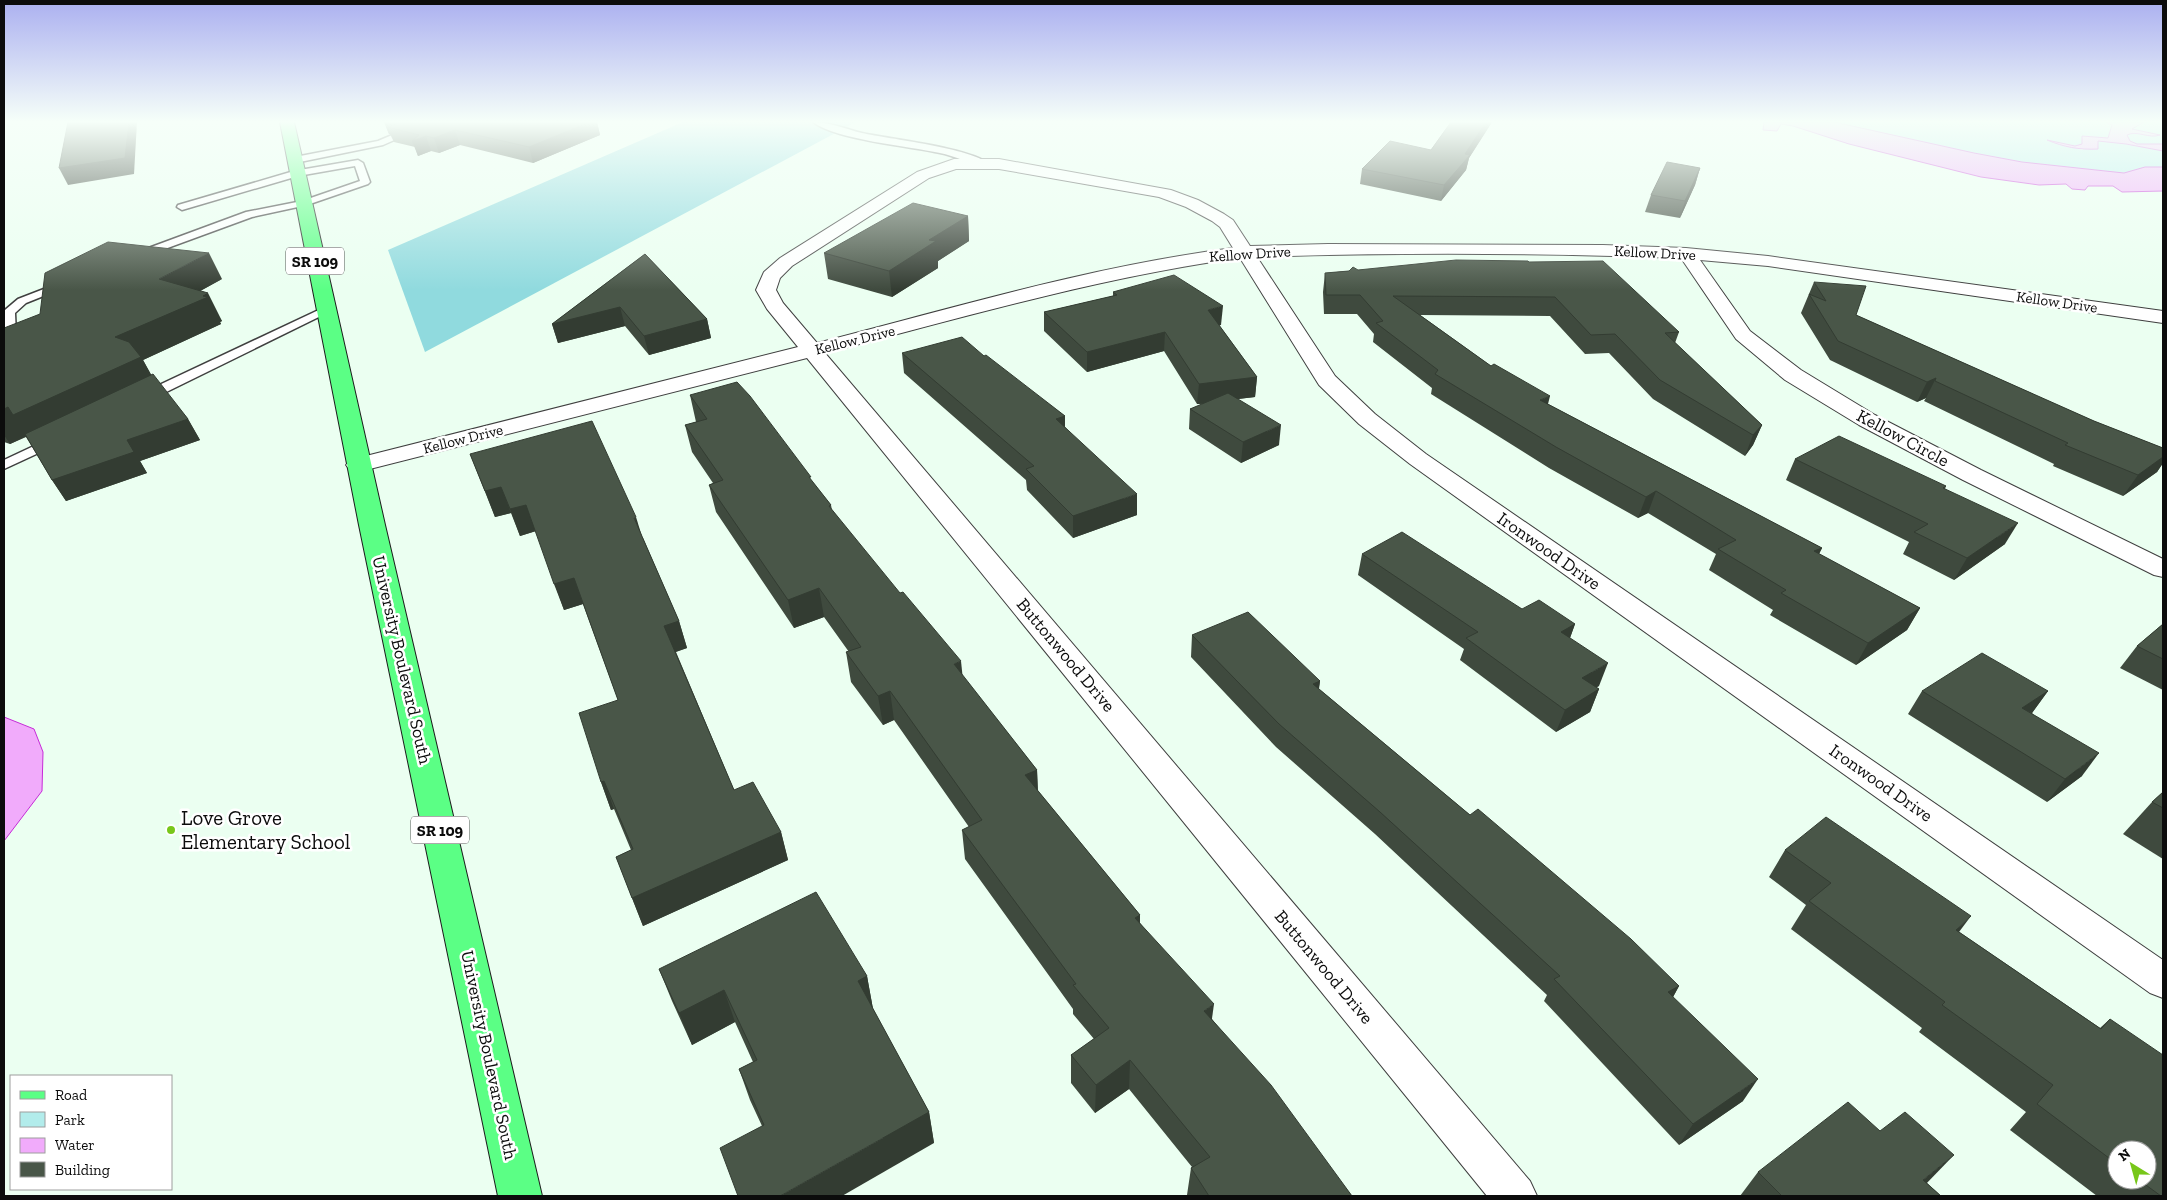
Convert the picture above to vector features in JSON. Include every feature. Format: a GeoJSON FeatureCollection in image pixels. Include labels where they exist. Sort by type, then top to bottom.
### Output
{"type":"FeatureCollection","features":[{"type":"Feature","properties":{"kind":"main road","name":"University Boulevard South"},"geometry":{"type":"LineString","coordinates":[[298,178],[358,465],[455,894],[520,1196]]}},
{"type":"Feature","properties":{"kind":"street","name":"Buttonwood Drive"},"geometry":{"type":"LineString","coordinates":[[918,178],[786,262],[771,276],[766,290],[774,305],[1515,1196]]}},
{"type":"Feature","properties":{"kind":"street","name":"Ironwood Drive"},"geometry":{"type":"LineString","coordinates":[[1080,178],[1154,191],[1206,208],[1227,224],[1327,380],[1368,419],[1426,465],[2163,981]]}},
{"type":"Feature","properties":{"kind":"street","name":"Kellow Drive"},"geometry":{"type":"LineString","coordinates":[[358,465],[1092,279],[1176,262],[1245,252],[1328,249],[1574,250],[1686,253],[1768,262],[2163,317]]}},
{"type":"Feature","properties":{"kind":"street","name":"Kellow Circle"},"geometry":{"type":"LineString","coordinates":[[1686,253],[1743,335],[1793,375],[1867,420],[1972,475],[2163,569]]}},
{"type":"Feature","properties":{"kind":"lane"},"geometry":{"type":"LineString","coordinates":[[182,207],[265,178]]}},
{"type":"Feature","properties":{"kind":"lane"},"geometry":{"type":"LineString","coordinates":[[132,258],[250,214],[304,203],[365,182],[364,178]]}},
{"type":"Feature","properties":{"kind":"lane"},"geometry":{"type":"LineString","coordinates":[[4,344],[10,336],[9,312],[22,301],[77,279]]}},
{"type":"Feature","properties":{"kind":"lane"},"geometry":{"type":"LineString","coordinates":[[136,401],[325,310]]}},
{"type":"Feature","properties":{"kind":"lane"},"geometry":{"type":"LineString","coordinates":[[4,465],[66,435]]}},
{"type":"Feature","properties":{"kind":"shaded area"},"geometry":{"type":"Polygon","coordinates":[[[554,178],[751,178],[425,352],[388,250],[554,178]]]}},
{"type":"Feature","properties":{"kind":"water"},"geometry":{"type":"Polygon","coordinates":[[[1988,178],[2163,178],[2163,191],[2122,192],[2113,186],[2088,186],[2085,190],[2072,189],[2066,184],[2039,185],[1988,178]]]}},
{"type":"Feature","properties":{"kind":"water"},"geometry":{"type":"Polygon","coordinates":[[[4,717],[34,729],[43,752],[42,791],[4,841],[4,717]]]}},
{"type":"Feature","properties":{"kind":"building"},"geometry":{"type":"Polygon","coordinates":[[[1408,178],[1450,178],[1444,185],[1408,178]]]}},
{"type":"Feature","properties":{"kind":"building"},"geometry":{"type":"Polygon","coordinates":[[[1659,178],[1695,178],[1685,201],[1651,195],[1659,178]]]}},
{"type":"Feature","properties":{"kind":"building"},"geometry":{"type":"Polygon","coordinates":[[[913,203],[968,216],[929,240],[936,241],[889,271],[824,253],[913,203]]]}},
{"type":"Feature","properties":{"kind":"building"},"geometry":{"type":"Polygon","coordinates":[[[108,242],[209,253],[159,279],[208,293],[203,296],[208,297],[115,337],[129,342],[141,357],[13,415],[8,407],[4,409],[4,328],[40,314],[45,273],[108,242]]]}},
{"type":"Feature","properties":{"kind":"building"},"geometry":{"type":"Polygon","coordinates":[[[645,254],[707,319],[644,336],[620,307],[552,324],[645,254]]]}},
{"type":"Feature","properties":{"kind":"building"},"geometry":{"type":"Polygon","coordinates":[[[1456,260],[1529,262],[1603,261],[1679,332],[1665,333],[1762,425],[1753,435],[1660,380],[1615,334],[1591,335],[1555,297],[1393,296],[1491,366],[1494,364],[1550,396],[1540,400],[1822,548],[1814,551],[1920,608],[1868,643],[1781,593],[1786,590],[1718,549],[1736,540],[1656,491],[1646,497],[1556,447],[1435,374],[1438,370],[1376,323],[1383,321],[1360,295],[1326,295],[1325,273],[1349,271],[1353,267],[1358,270],[1456,260]]]}},
{"type":"Feature","properties":{"kind":"building"},"geometry":{"type":"Polygon","coordinates":[[[1174,275],[1223,306],[1208,310],[1257,377],[1199,384],[1165,332],[1087,352],[1044,312],[1117,295],[1113,292],[1174,275]]]}},
{"type":"Feature","properties":{"kind":"building"},"geometry":{"type":"Polygon","coordinates":[[[1814,282],[1866,286],[1856,315],[2094,421],[2163,448],[2163,457],[2138,475],[2065,445],[2068,443],[1935,381],[1936,378],[1927,382],[1838,341],[1809,294],[1826,301],[1814,282]]]}},
{"type":"Feature","properties":{"kind":"building"},"geometry":{"type":"Polygon","coordinates":[[[962,337],[984,356],[986,355],[1065,416],[1056,419],[1137,494],[1073,516],[1026,469],[1034,466],[902,353],[962,337]]]}},
{"type":"Feature","properties":{"kind":"building"},"geometry":{"type":"Polygon","coordinates":[[[153,374],[188,419],[127,440],[134,452],[52,480],[25,434],[153,374]]]}},
{"type":"Feature","properties":{"kind":"building"},"geometry":{"type":"Polygon","coordinates":[[[737,382],[750,396],[811,477],[809,477],[831,505],[829,506],[900,593],[903,592],[961,661],[954,664],[1037,770],[1025,775],[1140,915],[1135,918],[1214,1004],[1204,1011],[1271,1085],[1352,1196],[1209,1196],[1191,1168],[1210,1157],[1130,1060],[1096,1085],[1071,1055],[1109,1028],[1073,985],[1076,984],[962,830],[982,820],[890,691],[878,696],[846,652],[861,647],[819,588],[788,600],[709,485],[723,480],[685,425],[707,419],[690,395],[737,382]]]}},
{"type":"Feature","properties":{"kind":"building"},"geometry":{"type":"Polygon","coordinates":[[[1228,393],[1281,425],[1243,442],[1190,409],[1228,393]]]}},
{"type":"Feature","properties":{"kind":"building"},"geometry":{"type":"Polygon","coordinates":[[[592,421],[636,517],[634,518],[679,621],[664,626],[734,790],[753,782],[781,832],[632,898],[616,857],[633,849],[604,781],[601,782],[579,713],[618,700],[574,578],[554,584],[526,505],[510,509],[501,487],[485,491],[470,454],[592,421]]]}},
{"type":"Feature","properties":{"kind":"building"},"geometry":{"type":"Polygon","coordinates":[[[1839,436],[1946,486],[1943,488],[2018,523],[1967,558],[1914,532],[1928,524],[1795,459],[1839,436]]]}},
{"type":"Feature","properties":{"kind":"building"},"geometry":{"type":"Polygon","coordinates":[[[1402,532],[1522,609],[1539,600],[1575,624],[1561,632],[1608,663],[1582,678],[1599,689],[1565,710],[1466,638],[1478,632],[1362,554],[1402,532]]]}},
{"type":"Feature","properties":{"kind":"building"},"geometry":{"type":"Polygon","coordinates":[[[1248,612],[1320,681],[1313,684],[1470,815],[1478,809],[1631,939],[1679,986],[1668,992],[1758,1079],[1693,1124],[1554,979],[1560,976],[1380,812],[1279,724],[1192,635],[1248,612]]]}},
{"type":"Feature","properties":{"kind":"building"},"geometry":{"type":"Polygon","coordinates":[[[2163,624],[2163,659],[2137,646],[2163,624]]]}},
{"type":"Feature","properties":{"kind":"building"},"geometry":{"type":"Polygon","coordinates":[[[1982,653],[2048,691],[2022,708],[2099,753],[2065,779],[1922,691],[1982,653]]]}},
{"type":"Feature","properties":{"kind":"building"},"geometry":{"type":"Polygon","coordinates":[[[2163,792],[2163,808],[2152,802],[2163,792]]]}},
{"type":"Feature","properties":{"kind":"building"},"geometry":{"type":"Polygon","coordinates":[[[1826,817],[1971,916],[1956,930],[2101,1029],[2110,1019],[2163,1055],[2163,1196],[2153,1190],[2157,1190],[2157,1140],[2107,1140],[2107,1156],[2037,1104],[2053,1085],[1942,1005],[1945,1002],[1809,901],[1831,883],[1785,850],[1826,817]]]}},
{"type":"Feature","properties":{"kind":"building"},"geometry":{"type":"Polygon","coordinates":[[[816,892],[867,976],[858,981],[929,1112],[780,1196],[738,1196],[720,1148],[764,1125],[739,1069],[757,1060],[724,990],[679,1013],[659,969],[816,892]]]}},
{"type":"Feature","properties":{"kind":"building"},"geometry":{"type":"Polygon","coordinates":[[[1848,1102],[1880,1131],[1905,1112],[1954,1155],[1923,1180],[1941,1196],[1782,1196],[1758,1172],[1848,1102]]]}},
{"type":"Feature","properties":{"kind":"place","name":"Love Grove Elementary School"},"geometry":{"type":"Point","coordinates":[171,830]}}]}
